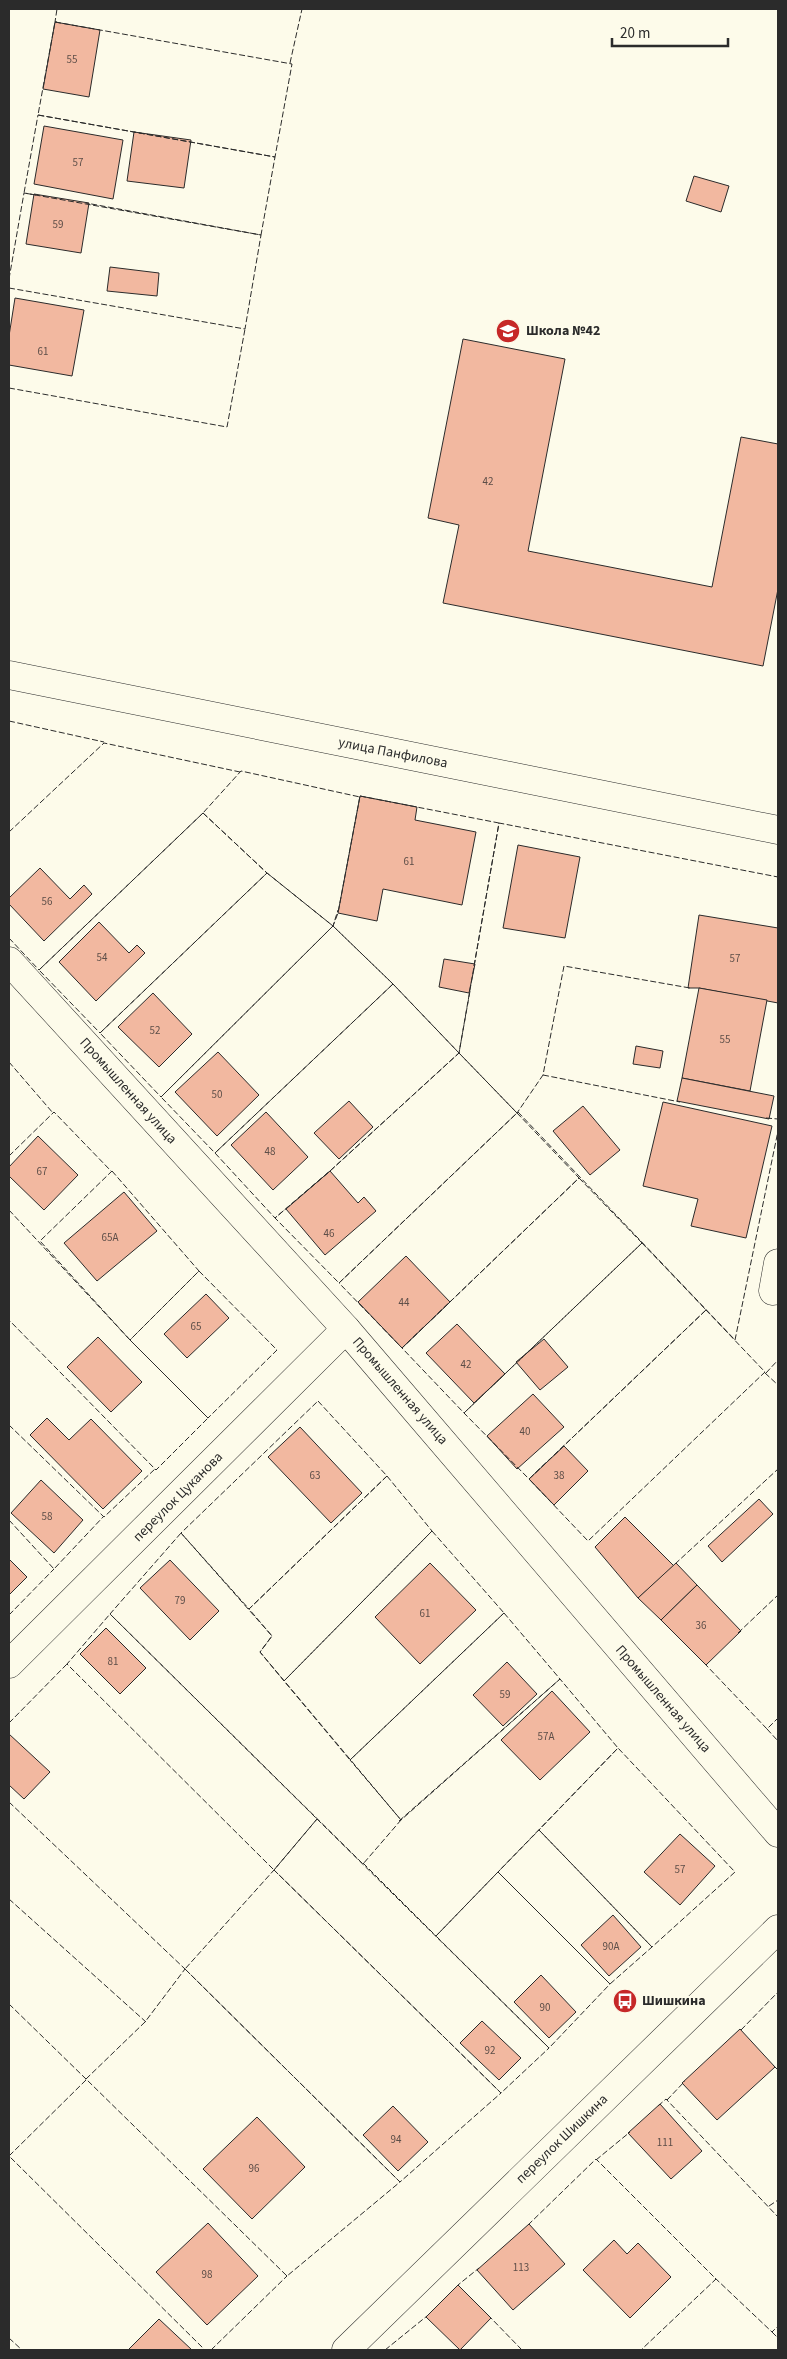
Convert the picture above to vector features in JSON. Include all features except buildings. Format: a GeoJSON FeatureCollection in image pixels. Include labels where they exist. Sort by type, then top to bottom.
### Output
{"type":"FeatureCollection","features":[{"type":"Feature","properties":{"kind":"street","name":"улица Панфилова"},"geometry":{"type":"LineString","coordinates":[[9,675],[778,830]]}},
{"type":"Feature","properties":{"kind":"street","name":"Промышленная улица"},"geometry":{"type":"LineString","coordinates":[[9,961],[346,1330],[778,1832]]}},
{"type":"Feature","properties":{"kind":"street"},"geometry":{"type":"LineString","coordinates":[[773,1291],[778,1263]]}},
{"type":"Feature","properties":{"kind":"street","name":"переулок Цуканова"},"geometry":{"type":"LineString","coordinates":[[9,1664],[346,1330]]}},
{"type":"Feature","properties":{"kind":"street","name":"переулок Шишкина"},"geometry":{"type":"LineString","coordinates":[[346,2350],[778,1929]]}},
{"type":"Feature","properties":{"kind":"fence"},"geometry":{"type":"LineString","coordinates":[[57,9],[55,22],[57,22]]}},
{"type":"Feature","properties":{"kind":"fence"},"geometry":{"type":"LineString","coordinates":[[290,63],[302,9]]}},
{"type":"Feature","properties":{"kind":"fence"},"geometry":{"type":"LineString","coordinates":[[55,22],[292,64],[275,157],[38,115],[55,22]]}},
{"type":"Feature","properties":{"kind":"fence"},"geometry":{"type":"LineString","coordinates":[[38,115],[275,157],[261,235],[24,193],[38,115]]}},
{"type":"Feature","properties":{"kind":"fence"},"geometry":{"type":"LineString","coordinates":[[9,279],[24,193],[36,195]]}},
{"type":"Feature","properties":{"kind":"fence"},"geometry":{"type":"LineString","coordinates":[[9,288],[245,329],[261,235],[86,203]]}},
{"type":"Feature","properties":{"kind":"fence"},"geometry":{"type":"LineString","coordinates":[[9,388],[227,427],[245,329],[243,329]]}},
{"type":"Feature","properties":{"kind":"fence"},"geometry":{"type":"LineString","coordinates":[[9,721],[104,742]]}},
{"type":"Feature","properties":{"kind":"fence"},"geometry":{"type":"LineString","coordinates":[[9,832],[104,743],[240,772]]}},
{"type":"Feature","properties":{"kind":"fence"},"geometry":{"type":"LineString","coordinates":[[9,938],[39,970],[203,813],[241,771],[360,797]]}},
{"type":"Feature","properties":{"kind":"fence"},"geometry":{"type":"LineString","coordinates":[[360,796],[499,823],[459,1053],[393,984],[333,926],[338,913],[360,796]]}},
{"type":"Feature","properties":{"kind":"fence"},"geometry":{"type":"LineString","coordinates":[[203,813],[267,873],[333,926],[338,910]]}},
{"type":"Feature","properties":{"kind":"fence"},"geometry":{"type":"LineString","coordinates":[[203,813],[267,873],[100,1033],[39,970],[203,813]]}},
{"type":"Feature","properties":{"kind":"fence"},"geometry":{"type":"LineString","coordinates":[[474,966],[499,823],[778,877]]}},
{"type":"Feature","properties":{"kind":"fence"},"geometry":{"type":"LineString","coordinates":[[267,873],[333,926],[161,1097],[100,1033],[267,873]]}},
{"type":"Feature","properties":{"kind":"fence"},"geometry":{"type":"LineString","coordinates":[[333,926],[393,984],[215,1153],[161,1097],[333,926]]}},
{"type":"Feature","properties":{"kind":"fence"},"geometry":{"type":"LineString","coordinates":[[470,991],[459,1053],[517,1113],[543,1075],[564,966],[690,988]]}},
{"type":"Feature","properties":{"kind":"fence"},"geometry":{"type":"LineString","coordinates":[[393,984],[459,1053],[330,1171],[275,1218],[215,1153],[393,984]]}},
{"type":"Feature","properties":{"kind":"fence"},"geometry":{"type":"LineString","coordinates":[[459,1053],[517,1113],[339,1283],[275,1218],[330,1171],[459,1053]]}},
{"type":"Feature","properties":{"kind":"fence"},"geometry":{"type":"LineString","coordinates":[[9,1062],[53,1113]]}},
{"type":"Feature","properties":{"kind":"fence"},"geometry":{"type":"LineString","coordinates":[[543,1075],[680,1102]]}},
{"type":"Feature","properties":{"kind":"fence"},"geometry":{"type":"LineString","coordinates":[[9,1156],[54,1112],[111,1171]]}},
{"type":"Feature","properties":{"kind":"fence"},"geometry":{"type":"LineString","coordinates":[[518,1112],[735,1340],[778,1131]]}},
{"type":"Feature","properties":{"kind":"fence"},"geometry":{"type":"LineString","coordinates":[[517,1113],[579,1178],[402,1348],[339,1283],[517,1113]]}},
{"type":"Feature","properties":{"kind":"fence"},"geometry":{"type":"LineString","coordinates":[[766,1118],[778,1119]]}},
{"type":"Feature","properties":{"kind":"fence"},"geometry":{"type":"LineString","coordinates":[[112,1171],[199,1271],[130,1340],[40,1241],[112,1171]]}},
{"type":"Feature","properties":{"kind":"fence"},"geometry":{"type":"LineString","coordinates":[[579,1178],[642,1243],[464,1413],[402,1348],[579,1178]]}},
{"type":"Feature","properties":{"kind":"fence"},"geometry":{"type":"LineString","coordinates":[[9,1210],[130,1340],[208,1418],[156,1470],[9,1320]]}},
{"type":"Feature","properties":{"kind":"fence"},"geometry":{"type":"LineString","coordinates":[[642,1243],[706,1310],[529,1479],[464,1413],[642,1243]]}},
{"type":"Feature","properties":{"kind":"fence"},"geometry":{"type":"LineString","coordinates":[[199,1271],[277,1350],[208,1418],[130,1340],[199,1271]]}},
{"type":"Feature","properties":{"kind":"fence"},"geometry":{"type":"LineString","coordinates":[[706,1310],[765,1372],[588,1541],[529,1479],[706,1310]]}},
{"type":"Feature","properties":{"kind":"fence"},"geometry":{"type":"LineString","coordinates":[[766,1373],[778,1360]]}},
{"type":"Feature","properties":{"kind":"fence"},"geometry":{"type":"LineString","coordinates":[[765,1373],[778,1385]]}},
{"type":"Feature","properties":{"kind":"fence"},"geometry":{"type":"LineString","coordinates":[[318,1401],[387,1476],[249,1609],[181,1533],[318,1401]]}},
{"type":"Feature","properties":{"kind":"fence"},"geometry":{"type":"LineString","coordinates":[[9,1425],[104,1517],[155,1469]]}},
{"type":"Feature","properties":{"kind":"fence"},"geometry":{"type":"LineString","coordinates":[[675,1564],[778,1469]]}},
{"type":"Feature","properties":{"kind":"fence"},"geometry":{"type":"LineString","coordinates":[[387,1476],[432,1531],[284,1681],[260,1652],[272,1636],[249,1609],[387,1476]]}},
{"type":"Feature","properties":{"kind":"fence"},"geometry":{"type":"LineString","coordinates":[[9,1520],[54,1569],[104,1516]]}},
{"type":"Feature","properties":{"kind":"fence"},"geometry":{"type":"LineString","coordinates":[[432,1531],[504,1613],[350,1760],[284,1681],[432,1531]]}},
{"type":"Feature","properties":{"kind":"fence"},"geometry":{"type":"LineString","coordinates":[[317,1819],[110,1614],[181,1533],[272,1636],[260,1652],[401,1820],[363,1864],[110,1614],[67,1664],[274,1870],[317,1819]]}},
{"type":"Feature","properties":{"kind":"fence"},"geometry":{"type":"LineString","coordinates":[[9,1615],[54,1569]]}},
{"type":"Feature","properties":{"kind":"fence"},"geometry":{"type":"LineString","coordinates":[[738,1633],[778,1595]]}},
{"type":"Feature","properties":{"kind":"fence"},"geometry":{"type":"LineString","coordinates":[[504,1613],[560,1679],[401,1820],[350,1760],[504,1613]]}},
{"type":"Feature","properties":{"kind":"fence"},"geometry":{"type":"LineString","coordinates":[[708,1663],[706,1665],[767,1729],[778,1718]]}},
{"type":"Feature","properties":{"kind":"fence"},"geometry":{"type":"LineString","coordinates":[[9,1723],[68,1665]]}},
{"type":"Feature","properties":{"kind":"fence"},"geometry":{"type":"LineString","coordinates":[[399,1821],[560,1679],[618,1748],[539,1830]]}},
{"type":"Feature","properties":{"kind":"fence"},"geometry":{"type":"LineString","coordinates":[[767,1729],[778,1741]]}},
{"type":"Feature","properties":{"kind":"fence"},"geometry":{"type":"LineString","coordinates":[[363,1863],[436,1936],[618,1748],[735,1872],[652,1947],[539,1830]]}},
{"type":"Feature","properties":{"kind":"fence"},"geometry":{"type":"LineString","coordinates":[[9,1802],[185,1969]]}},
{"type":"Feature","properties":{"kind":"fence"},"geometry":{"type":"LineString","coordinates":[[317,1819],[549,2048],[501,2093],[274,1870],[317,1819]]}},
{"type":"Feature","properties":{"kind":"fence"},"geometry":{"type":"LineString","coordinates":[[539,1830],[652,1947],[610,1984],[498,1872],[539,1830]]}},
{"type":"Feature","properties":{"kind":"fence"},"geometry":{"type":"LineString","coordinates":[[274,1870],[501,2093],[400,2182],[185,1969],[274,1870]]}},
{"type":"Feature","properties":{"kind":"fence"},"geometry":{"type":"LineString","coordinates":[[498,1872],[610,1984],[549,2048],[436,1936],[498,1872]]}},
{"type":"Feature","properties":{"kind":"fence"},"geometry":{"type":"LineString","coordinates":[[9,1899],[146,2022]]}},
{"type":"Feature","properties":{"kind":"fence"},"geometry":{"type":"LineString","coordinates":[[185,1969],[400,2182],[287,2276],[86,2079],[145,2022],[185,1969]]}},
{"type":"Feature","properties":{"kind":"fence"},"geometry":{"type":"LineString","coordinates":[[741,2030],[778,1992]]}},
{"type":"Feature","properties":{"kind":"fence"},"geometry":{"type":"LineString","coordinates":[[9,2004],[86,2079],[84,2081]]}},
{"type":"Feature","properties":{"kind":"fence"},"geometry":{"type":"LineString","coordinates":[[773,2065],[778,2070]]}},
{"type":"Feature","properties":{"kind":"fence"},"geometry":{"type":"LineString","coordinates":[[86,2080],[9,2156],[205,2350]]}},
{"type":"Feature","properties":{"kind":"fence"},"geometry":{"type":"LineString","coordinates":[[667,2100],[685,2081]]}},
{"type":"Feature","properties":{"kind":"fence"},"geometry":{"type":"LineString","coordinates":[[658,2106],[666,2099],[778,2217]]}},
{"type":"Feature","properties":{"kind":"fence"},"geometry":{"type":"LineString","coordinates":[[596,2160],[630,2132]]}},
{"type":"Feature","properties":{"kind":"fence"},"geometry":{"type":"LineString","coordinates":[[528,2225],[596,2159],[716,2279],[641,2350]]}},
{"type":"Feature","properties":{"kind":"fence"},"geometry":{"type":"LineString","coordinates":[[769,2206],[778,2200]]}},
{"type":"Feature","properties":{"kind":"fence"},"geometry":{"type":"LineString","coordinates":[[460,2287],[458,2285],[479,2268]]}},
{"type":"Feature","properties":{"kind":"fence"},"geometry":{"type":"LineString","coordinates":[[211,2350],[286,2275]]}},
{"type":"Feature","properties":{"kind":"fence"},"geometry":{"type":"LineString","coordinates":[[715,2278],[772,2332],[778,2326]]}},
{"type":"Feature","properties":{"kind":"fence"},"geometry":{"type":"LineString","coordinates":[[488,2315],[522,2350]]}},
{"type":"Feature","properties":{"kind":"fence"},"geometry":{"type":"LineString","coordinates":[[385,2350],[427,2316]]}},
{"type":"Feature","properties":{"kind":"fence"},"geometry":{"type":"LineString","coordinates":[[772,2332],[778,2338]]}},
{"type":"Feature","properties":{"kind":"fence"},"geometry":{"type":"LineString","coordinates":[[9,2338],[22,2350]]}},
{"type":"Feature","properties":{"kind":"place","name":"Школа №42"},"geometry":{"type":"Point","coordinates":[508,331]}},
{"type":"Feature","properties":{"kind":"place","name":"Шишкина"},"geometry":{"type":"Point","coordinates":[625,2001]}}]}
